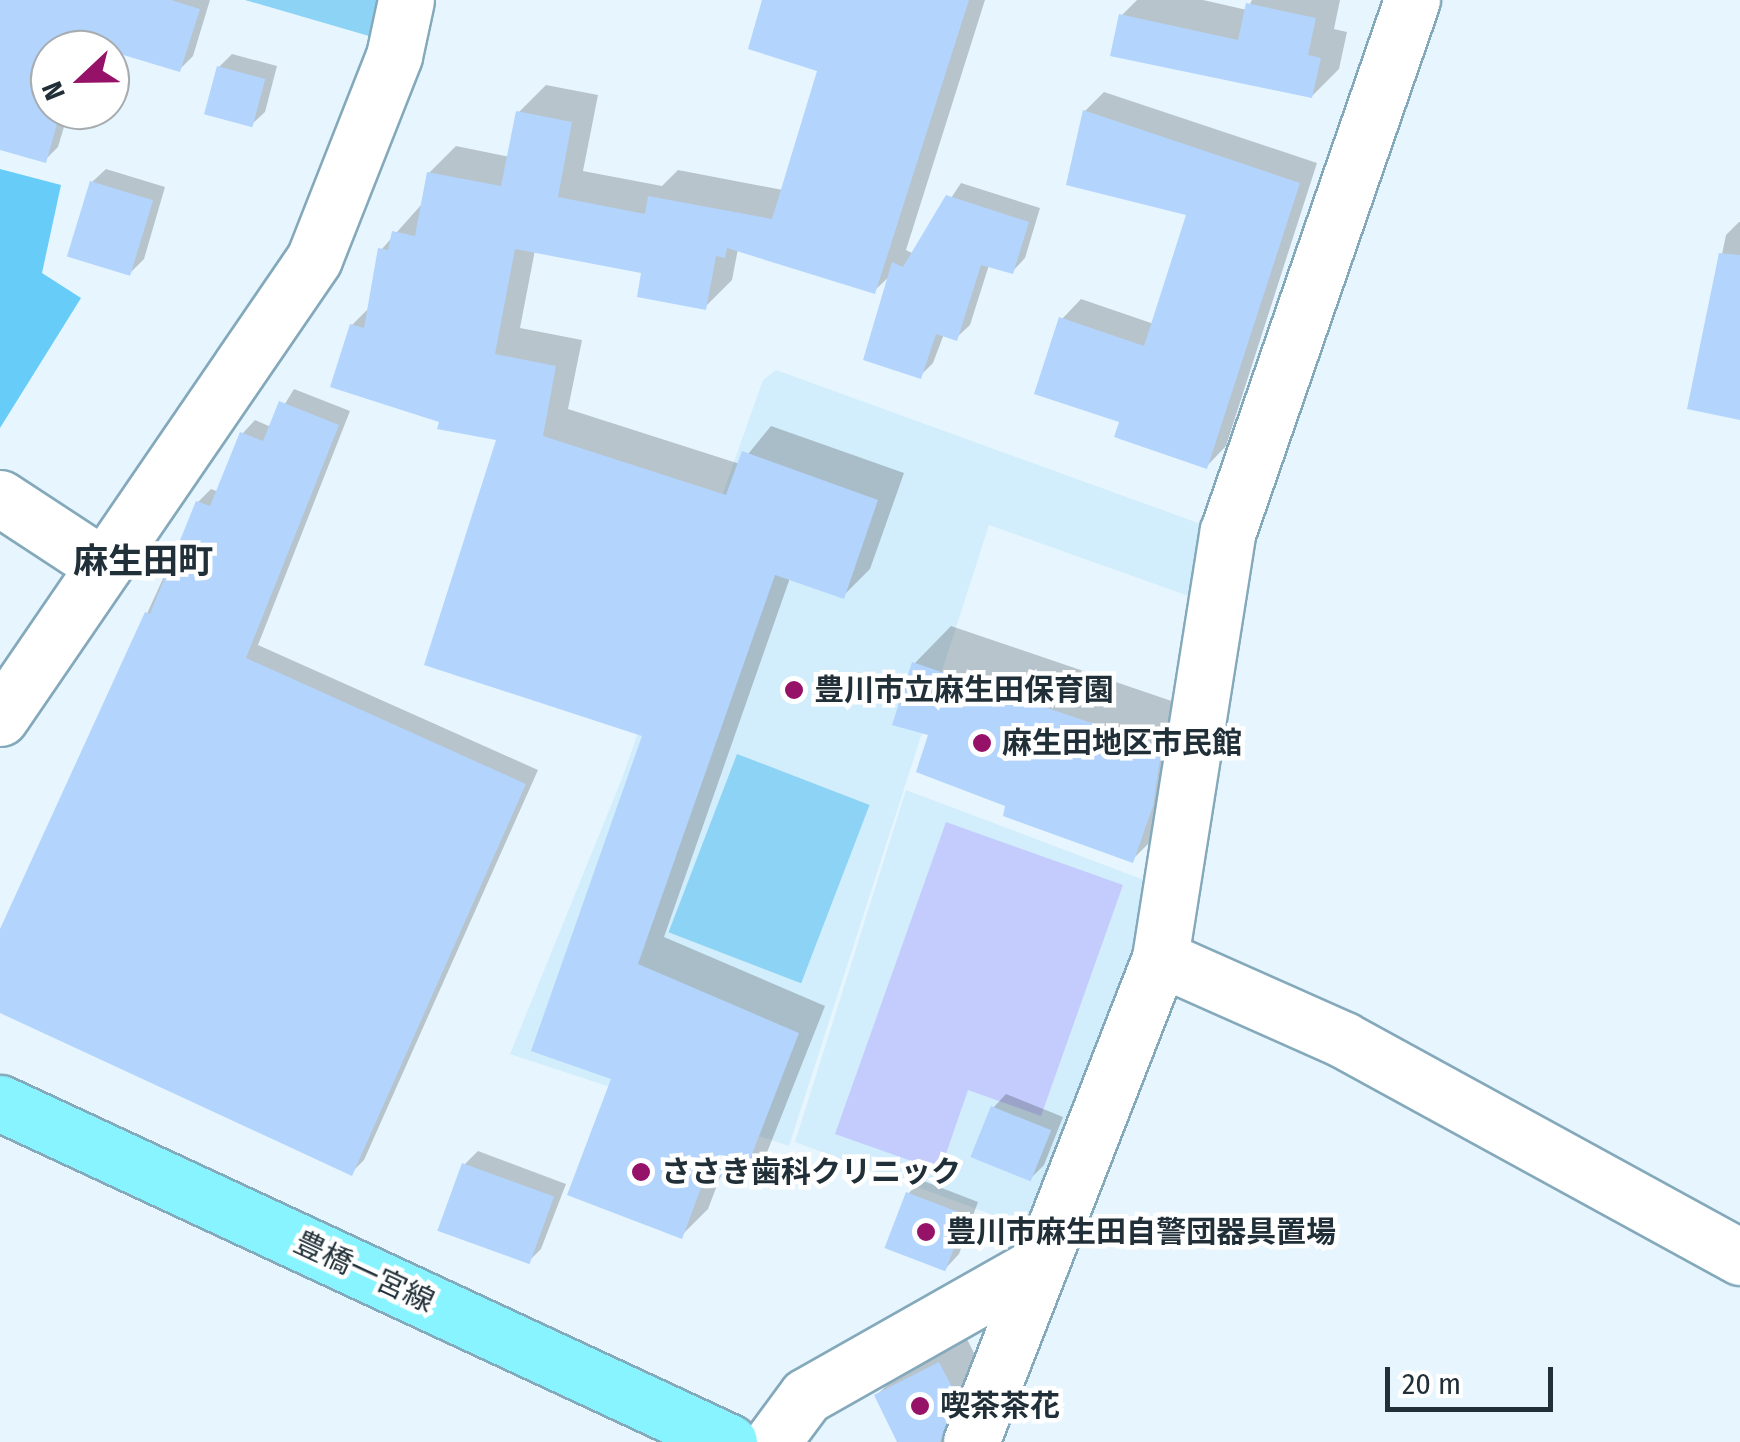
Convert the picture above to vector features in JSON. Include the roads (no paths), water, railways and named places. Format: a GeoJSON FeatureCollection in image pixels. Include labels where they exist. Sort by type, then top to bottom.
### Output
{"type":"FeatureCollection","features":[{"type":"Feature","properties":{"kind":"main road","name":"豊橋一宮線"},"geometry":{"type":"LineString","coordinates":[[0,1103],[729,1442]]}},
{"type":"Feature","properties":{"kind":"street"},"geometry":{"type":"LineString","coordinates":[[0,718],[314,258],[394,56],[406,0]]}},
{"type":"Feature","properties":{"kind":"street"},"geometry":{"type":"LineString","coordinates":[[971,1442],[1160,958],[1228,531],[1412,0]]}},
{"type":"Feature","properties":{"kind":"street"},"geometry":{"type":"LineString","coordinates":[[0,498],[104,566]]}},
{"type":"Feature","properties":{"kind":"street"},"geometry":{"type":"LineString","coordinates":[[1160,958],[1344,1040],[1740,1256]]}},
{"type":"Feature","properties":{"kind":"street"},"geometry":{"type":"LineString","coordinates":[[772,1442],[806,1396],[1041,1263]]}},
{"type":"Feature","properties":{"kind":"place","name":"豊川市立麻生田保育園"},"geometry":{"type":"Point","coordinates":[794,690]}},
{"type":"Feature","properties":{"kind":"place","name":"麻生田地区市民館"},"geometry":{"type":"Point","coordinates":[982,743]}},
{"type":"Feature","properties":{"kind":"place","name":"ささき歯科クリニック"},"geometry":{"type":"Point","coordinates":[641,1172]}},
{"type":"Feature","properties":{"kind":"place","name":"豊川市麻生田自警団器具置場"},"geometry":{"type":"Point","coordinates":[926,1232]}},
{"type":"Feature","properties":{"kind":"place","name":"喫茶茶花"},"geometry":{"type":"Point","coordinates":[920,1406]}},
{"type":"Feature","properties":{"kind":"district","name":"麻生田町"},"geometry":{"type":"Point","coordinates":[143,561]}}]}
